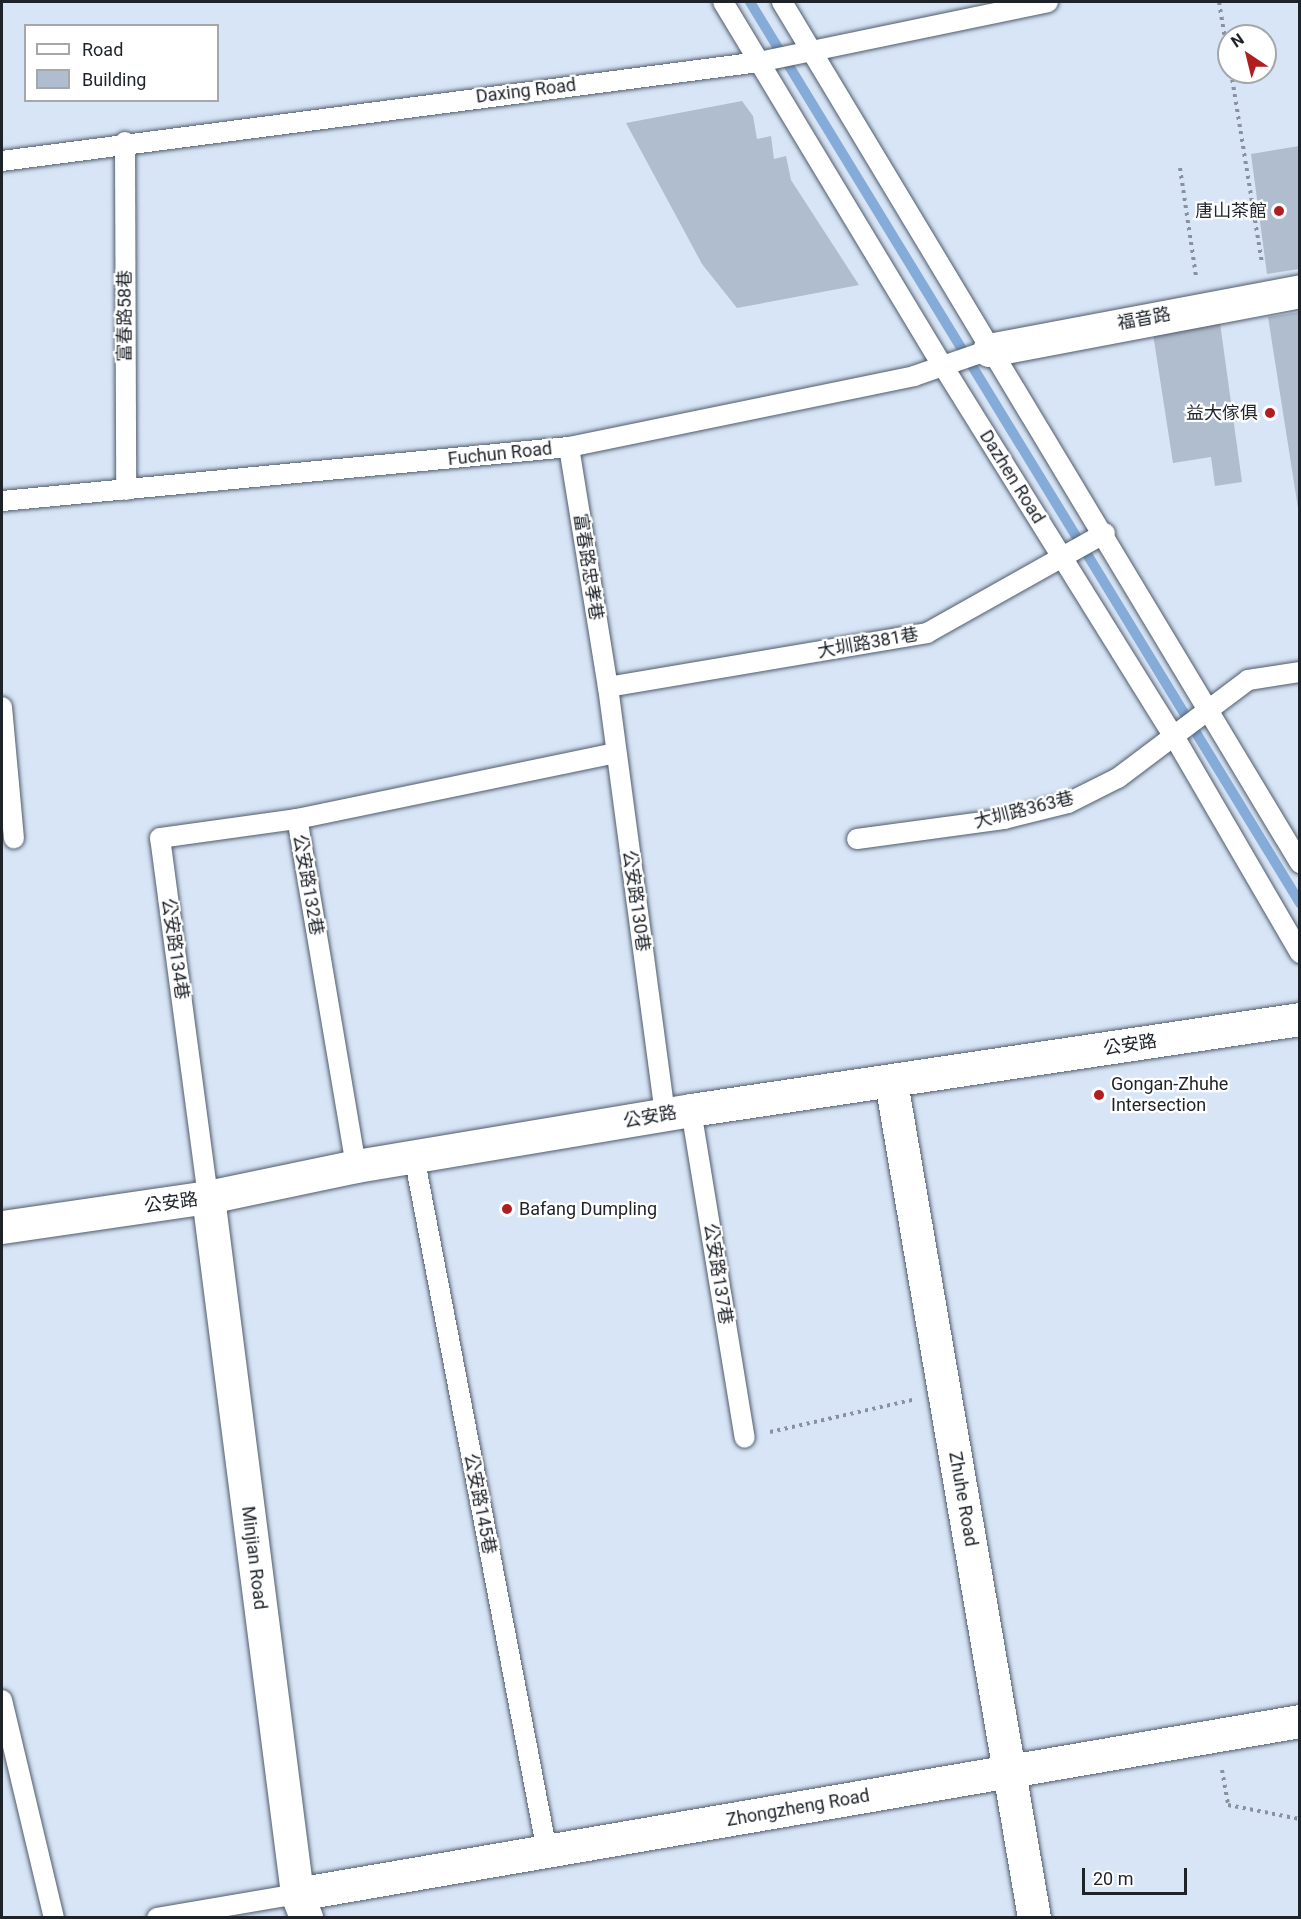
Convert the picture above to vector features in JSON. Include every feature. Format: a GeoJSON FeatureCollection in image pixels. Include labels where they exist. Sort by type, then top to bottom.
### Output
{"type":"FeatureCollection","features":[{"type":"Feature","properties":{"kind":"street","name":"福音路"},"geometry":{"type":"LineString","coordinates":[[989,350],[1299,291]]}},
{"type":"Feature","properties":{"kind":"street","name":"公安路"},"geometry":{"type":"LineString","coordinates":[[2,1227],[208,1197],[356,1166],[678,1113],[1299,1019]]}},
{"type":"Feature","properties":{"kind":"street","name":"Zhuhe Road"},"geometry":{"type":"LineString","coordinates":[[891,1082],[1034,1917]]}},
{"type":"Feature","properties":{"kind":"street","name":"Minjian Road"},"geometry":{"type":"LineString","coordinates":[[208,1197],[301,1906]]}},
{"type":"Feature","properties":{"kind":"street","name":"Zhongzheng Road"},"geometry":{"type":"LineString","coordinates":[[301,1906],[547,1851],[1299,1721]]}},
{"type":"Feature","properties":{"kind":"lane","name":"Dazhen Road"},"geometry":{"type":"LineString","coordinates":[[723,2],[943,366],[1175,738],[1299,953]]}},
{"type":"Feature","properties":{"kind":"lane"},"geometry":{"type":"LineString","coordinates":[[782,2],[989,350],[1105,533],[1299,863]]}},
{"type":"Feature","properties":{"kind":"lane","name":"Daxing Road"},"geometry":{"type":"LineString","coordinates":[[2,161],[125,142],[759,62],[1048,2]]}},
{"type":"Feature","properties":{"kind":"lane","name":"富春路58巷"},"geometry":{"type":"LineString","coordinates":[[125,142],[126,490]]}},
{"type":"Feature","properties":{"kind":"lane","name":"Fuchun Road"},"geometry":{"type":"LineString","coordinates":[[2,501],[569,447],[914,376],[989,350]]}},
{"type":"Feature","properties":{"kind":"lane","name":"富春路忠孝巷"},"geometry":{"type":"LineString","coordinates":[[569,447],[608,687]]}},
{"type":"Feature","properties":{"kind":"lane","name":"大圳路381巷"},"geometry":{"type":"LineString","coordinates":[[608,687],[927,633],[1060,555],[1105,533]]}},
{"type":"Feature","properties":{"kind":"lane","name":"大圳路363巷"},"geometry":{"type":"LineString","coordinates":[[857,839],[1004,819],[1068,802],[1118,778],[1175,738],[1248,680],[1299,672]]}},
{"type":"Feature","properties":{"kind":"lane","name":"公安路130巷"},"geometry":{"type":"LineString","coordinates":[[608,687],[616,753],[678,1113]]}},
{"type":"Feature","properties":{"kind":"lane"},"geometry":{"type":"LineString","coordinates":[[2,707],[14,838]]}},
{"type":"Feature","properties":{"kind":"lane","name":"公安路132巷"},"geometry":{"type":"LineString","coordinates":[[356,1166],[297,819],[616,753]]}},
{"type":"Feature","properties":{"kind":"lane","name":"公安路134巷"},"geometry":{"type":"LineString","coordinates":[[208,1197],[160,838],[297,819]]}},
{"type":"Feature","properties":{"kind":"lane","name":"公安路137巷"},"geometry":{"type":"LineString","coordinates":[[678,1113],[745,1438]]}},
{"type":"Feature","properties":{"kind":"lane","name":"公安路145巷"},"geometry":{"type":"LineString","coordinates":[[414,1156],[547,1851]]}},
{"type":"Feature","properties":{"kind":"lane"},"geometry":{"type":"LineString","coordinates":[[2,1700],[54,1917]]}},
{"type":"Feature","properties":{"kind":"lane"},"geometry":{"type":"LineString","coordinates":[[157,1917],[301,1906]]}},
{"type":"Feature","properties":{"kind":"path"},"geometry":{"type":"LineString","coordinates":[[1219,2],[1223,24]]}},
{"type":"Feature","properties":{"kind":"path"},"geometry":{"type":"LineString","coordinates":[[1233,84],[1268,296]]}},
{"type":"Feature","properties":{"kind":"path"},"geometry":{"type":"LineString","coordinates":[[1179,168],[1201,308]]}},
{"type":"Feature","properties":{"kind":"path"},"geometry":{"type":"LineString","coordinates":[[745,1438],[945,1392]]}},
{"type":"Feature","properties":{"kind":"path"},"geometry":{"type":"LineString","coordinates":[[1215,1734],[1228,1805],[1299,1819]]}},
{"type":"Feature","properties":{"kind":"building"},"geometry":{"type":"Polygon","coordinates":[[[742,101],[753,116],[757,139],[771,136],[774,159],[786,156],[791,180],[859,285],[737,308],[702,264],[626,123],[742,101]]]}},
{"type":"Feature","properties":{"kind":"building","name":"唐山茶館"},"geometry":{"type":"Polygon","coordinates":[[[1299,146],[1299,269],[1267,274],[1251,154],[1299,146]]]}},
{"type":"Feature","properties":{"kind":"building"},"geometry":{"type":"Polygon","coordinates":[[[1299,312],[1299,508],[1298,508],[1268,317],[1299,312]]]}},
{"type":"Feature","properties":{"kind":"building"},"geometry":{"type":"Polygon","coordinates":[[[1220,323],[1242,482],[1215,486],[1211,457],[1173,463],[1153,334],[1220,323]]]}},
{"type":"Feature","properties":{"kind":"waterway"},"geometry":{"type":"LineString","coordinates":[[750,2],[1300,903]]}},
{"type":"Feature","properties":{"kind":"place","name":"唐山茶館"},"geometry":{"type":"Point","coordinates":[1279,211]}},
{"type":"Feature","properties":{"kind":"place","name":"益大傢俱"},"geometry":{"type":"Point","coordinates":[1270,413]}},
{"type":"Feature","properties":{"kind":"place","name":"Gongan-Zhuhe Intersection"},"geometry":{"type":"Point","coordinates":[1099,1095]}},
{"type":"Feature","properties":{"kind":"place","name":"Bafang Dumpling"},"geometry":{"type":"Point","coordinates":[507,1209]}}]}
